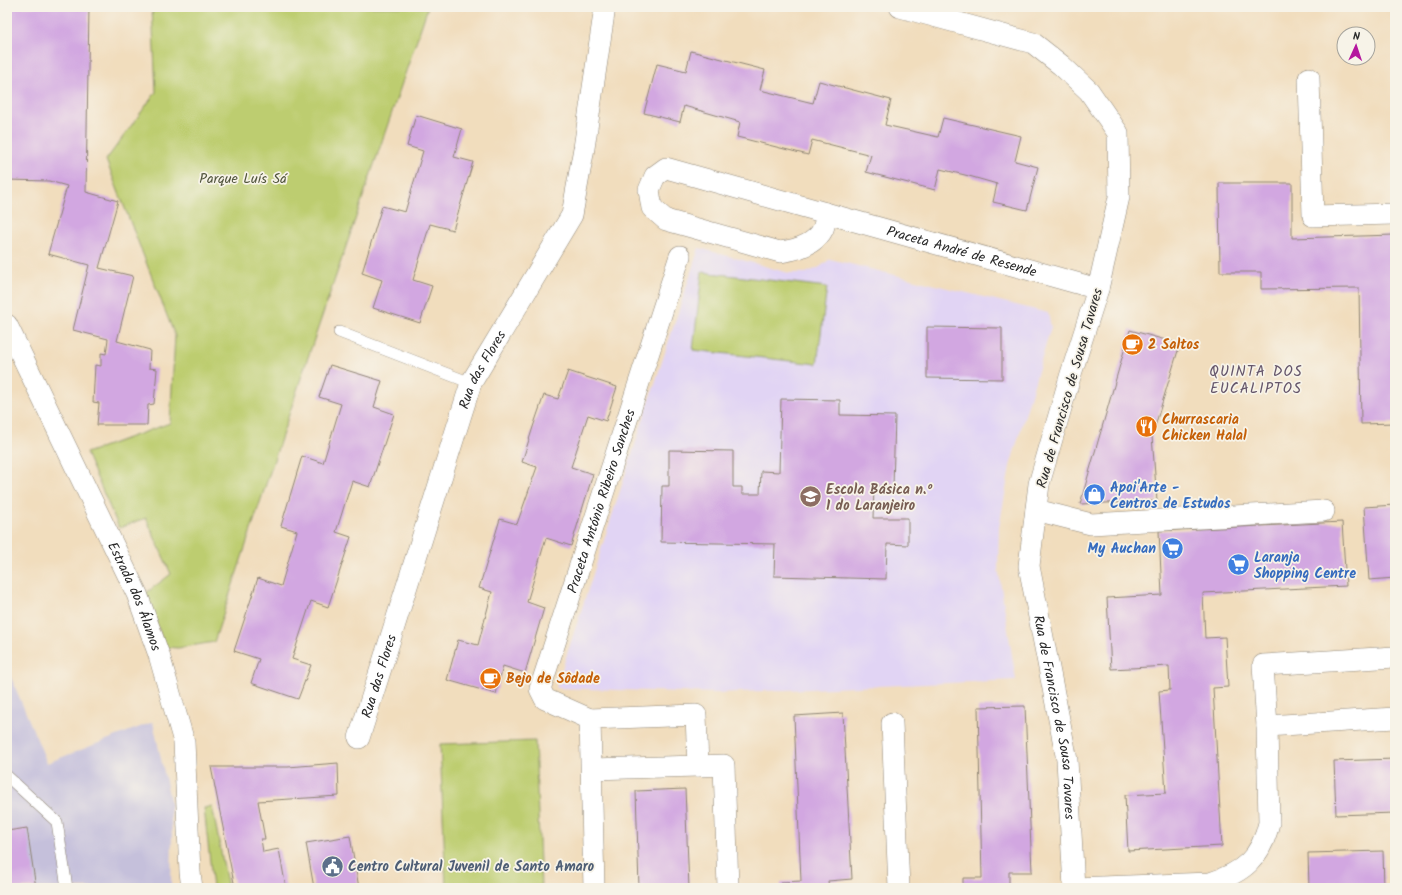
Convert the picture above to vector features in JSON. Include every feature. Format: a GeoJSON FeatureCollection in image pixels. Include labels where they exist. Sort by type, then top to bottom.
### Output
{"type":"FeatureCollection","features":[{"type":"Feature","properties":{"kind":"street","name":"Rua das Flores"},"geometry":{"type":"LineString","coordinates":[[359,738],[471,383],[572,215],[584,148],[605,7]]}},
{"type":"Feature","properties":{"kind":"street","name":"Rua de Francisco de Sousa Tavares"},"geometry":{"type":"LineString","coordinates":[[900,7],[1033,43],[1061,65],[1089,91],[1118,133],[1119,198],[1098,289],[1070,377],[1039,484],[1029,566],[1067,760],[1074,888]]}},
{"type":"Feature","properties":{"kind":"street"},"geometry":{"type":"LineString","coordinates":[[1309,78],[1313,216],[1395,214]]}},
{"type":"Feature","properties":{"kind":"street","name":"Praceta André de Resende"},"geometry":{"type":"LineString","coordinates":[[826,213],[824,228],[813,241],[796,250],[780,252],[666,220],[652,208],[649,190],[655,176],[666,168],[1098,289]]}},
{"type":"Feature","properties":{"kind":"street","name":"Praceta António Ribeiro Sanches"},"geometry":{"type":"LineString","coordinates":[[680,256],[540,689],[545,699],[590,719],[696,715],[698,766]]}},
{"type":"Feature","properties":{"kind":"street","name":"Estrada dos Álamos"},"geometry":{"type":"LineString","coordinates":[[7,324],[137,594],[159,655],[184,742],[192,888]]}},
{"type":"Feature","properties":{"kind":"street"},"geometry":{"type":"LineString","coordinates":[[1036,510],[1090,524],[1324,511]]}},
{"type":"Feature","properties":{"kind":"street"},"geometry":{"type":"LineString","coordinates":[[1074,888],[1210,883],[1230,877],[1247,864],[1258,852],[1265,839],[1268,823],[1267,726],[1263,665],[1395,657]]}},
{"type":"Feature","properties":{"kind":"street"},"geometry":{"type":"LineString","coordinates":[[1267,726],[1395,718]]}},
{"type":"Feature","properties":{"kind":"street"},"geometry":{"type":"LineString","coordinates":[[590,719],[594,888]]}},
{"type":"Feature","properties":{"kind":"street"},"geometry":{"type":"LineString","coordinates":[[892,723],[899,888]]}},
{"type":"Feature","properties":{"kind":"street"},"geometry":{"type":"LineString","coordinates":[[592,769],[724,765],[728,888]]}},
{"type":"Feature","properties":{"kind":"lane"},"geometry":{"type":"LineString","coordinates":[[339,332],[471,383]]}},
{"type":"Feature","properties":{"kind":"lane"},"geometry":{"type":"LineString","coordinates":[[7,776],[57,822],[67,888]]}},
{"type":"Feature","properties":{"kind":"shaded area","name":"Escola Básica n.º 1 do Laranjeiro"},"geometry":{"type":"Polygon","coordinates":[[[699,248],[789,273],[806,273],[820,267],[830,259],[1048,313],[1051,327],[1010,466],[999,528],[998,568],[1016,680],[715,693],[556,688],[699,248]]]}},
{"type":"Feature","properties":{"kind":"shaded area"},"geometry":{"type":"Polygon","coordinates":[[[7,668],[47,763],[153,722],[170,800],[172,835],[171,888],[7,888],[7,668]]]}},
{"type":"Feature","properties":{"kind":"green space","name":"Parque Luís Sá"},"geometry":{"type":"Polygon","coordinates":[[[152,7],[428,7],[304,369],[214,642],[178,648],[165,647],[146,593],[171,574],[146,518],[119,528],[86,453],[170,423],[175,336],[106,160],[156,92],[152,7]]]}},
{"type":"Feature","properties":{"kind":"green space"},"geometry":{"type":"Polygon","coordinates":[[[702,272],[827,287],[817,364],[693,350],[702,272]]]}},
{"type":"Feature","properties":{"kind":"green space"},"geometry":{"type":"Polygon","coordinates":[[[535,741],[541,888],[446,888],[440,744],[535,741]]]}},
{"type":"Feature","properties":{"kind":"green space"},"geometry":{"type":"Polygon","coordinates":[[[212,806],[228,888],[213,888],[204,808],[212,806]]]}},
{"type":"Feature","properties":{"kind":"building"},"geometry":{"type":"Polygon","coordinates":[[[7,7],[89,7],[86,192],[118,201],[99,268],[133,276],[117,341],[150,350],[149,368],[157,369],[154,404],[148,405],[147,425],[97,425],[99,403],[93,402],[95,365],[101,366],[101,353],[106,354],[108,339],[73,330],[89,265],[48,254],[67,186],[49,181],[7,180],[7,7]]]}},
{"type":"Feature","properties":{"kind":"building"},"geometry":{"type":"Polygon","coordinates":[[[691,51],[765,70],[760,90],[813,103],[819,81],[891,100],[885,125],[938,137],[943,118],[1021,136],[1015,161],[1038,167],[1027,210],[993,202],[997,184],[969,176],[940,169],[935,190],[866,172],[871,155],[812,140],[808,155],[737,137],[740,122],[684,106],[680,122],[644,113],[657,64],[686,71],[691,51]]]}},
{"type":"Feature","properties":{"kind":"building"},"geometry":{"type":"Polygon","coordinates":[[[416,115],[462,129],[454,157],[473,162],[453,230],[430,224],[413,280],[432,286],[420,323],[373,308],[382,280],[362,273],[382,206],[405,212],[423,151],[407,146],[416,115]]]}},
{"type":"Feature","properties":{"kind":"building"},"geometry":{"type":"Polygon","coordinates":[[[1219,183],[1292,183],[1292,238],[1395,235],[1395,423],[1361,424],[1359,288],[1261,289],[1261,272],[1220,272],[1219,183]]]}},
{"type":"Feature","properties":{"kind":"building"},"geometry":{"type":"Polygon","coordinates":[[[927,327],[1002,328],[1002,379],[927,378],[927,327]]]}},
{"type":"Feature","properties":{"kind":"building"},"geometry":{"type":"Polygon","coordinates":[[[1130,330],[1180,344],[1152,436],[1157,501],[1080,504],[1130,330]]]}},
{"type":"Feature","properties":{"kind":"building"},"geometry":{"type":"Polygon","coordinates":[[[330,365],[382,381],[374,407],[394,414],[370,487],[352,481],[336,532],[351,537],[328,607],[311,601],[292,659],[311,665],[298,699],[251,683],[259,659],[234,651],[258,578],[281,586],[297,531],[281,526],[302,456],[323,463],[341,404],[319,397],[330,365]]]}},
{"type":"Feature","properties":{"kind":"building"},"geometry":{"type":"Polygon","coordinates":[[[568,371],[617,387],[606,421],[588,415],[571,467],[593,474],[571,546],[546,538],[527,602],[544,608],[525,673],[503,666],[496,694],[447,680],[458,640],[478,645],[492,592],[479,588],[500,519],[517,524],[537,467],[522,462],[533,427],[544,395],[558,399],[568,371]]]}},
{"type":"Feature","properties":{"kind":"building"},"geometry":{"type":"Polygon","coordinates":[[[781,399],[840,400],[840,415],[895,416],[893,487],[874,486],[873,518],[908,518],[908,545],[887,544],[886,579],[774,576],[775,544],[661,542],[662,486],[669,486],[669,450],[733,451],[733,487],[742,487],[742,494],[760,494],[761,471],[779,472],[781,399]]]}},
{"type":"Feature","properties":{"kind":"building"},"geometry":{"type":"Polygon","coordinates":[[[1395,505],[1395,578],[1369,580],[1364,507],[1395,505]]]}},
{"type":"Feature","properties":{"kind":"building"},"geometry":{"type":"Polygon","coordinates":[[[1342,522],[1346,586],[1203,593],[1205,638],[1225,637],[1228,687],[1213,688],[1222,846],[1128,851],[1125,795],[1166,793],[1159,691],[1170,690],[1169,666],[1111,669],[1107,598],[1162,595],[1159,531],[1342,522]]]}},
{"type":"Feature","properties":{"kind":"building"},"geometry":{"type":"Polygon","coordinates":[[[1025,706],[1032,872],[1009,872],[1009,888],[963,888],[963,878],[982,878],[978,707],[1025,706]]]}},
{"type":"Feature","properties":{"kind":"building"},"geometry":{"type":"Polygon","coordinates":[[[843,713],[852,879],[828,881],[829,888],[781,888],[781,882],[801,881],[794,716],[843,713]]]}},
{"type":"Feature","properties":{"kind":"building"},"geometry":{"type":"Polygon","coordinates":[[[1395,759],[1395,813],[1336,815],[1334,761],[1395,759]]]}},
{"type":"Feature","properties":{"kind":"building"},"geometry":{"type":"Polygon","coordinates":[[[338,763],[339,796],[258,801],[265,839],[261,839],[263,852],[279,849],[286,888],[235,888],[211,767],[288,767],[338,763]]]}},
{"type":"Feature","properties":{"kind":"building"},"geometry":{"type":"Polygon","coordinates":[[[685,789],[689,888],[639,888],[636,791],[685,789]]]}},
{"type":"Feature","properties":{"kind":"building"},"geometry":{"type":"Polygon","coordinates":[[[27,828],[36,888],[7,888],[7,831],[27,828]]]}},
{"type":"Feature","properties":{"kind":"building","name":"Centro Cultural Juvenil de Santo Amaro"},"geometry":{"type":"Polygon","coordinates":[[[350,836],[359,888],[314,888],[306,843],[350,836]]]}},
{"type":"Feature","properties":{"kind":"building"},"geometry":{"type":"Polygon","coordinates":[[[1383,851],[1384,888],[1309,888],[1308,853],[1383,851]]]}},
{"type":"Feature","properties":{"kind":"place","name":"2 Saltos"},"geometry":{"type":"Point","coordinates":[1133,344]}},
{"type":"Feature","properties":{"kind":"place","name":"Churrascaria Chicken Halal"},"geometry":{"type":"Point","coordinates":[1147,427]}},
{"type":"Feature","properties":{"kind":"place","name":"Apoi'Arte - Centros de Estudos"},"geometry":{"type":"Point","coordinates":[1094,495]}},
{"type":"Feature","properties":{"kind":"place","name":"Escola Básica n.º 1 do Laranjeiro"},"geometry":{"type":"Point","coordinates":[811,497]}},
{"type":"Feature","properties":{"kind":"place","name":"My Auchan"},"geometry":{"type":"Point","coordinates":[1172,548]}},
{"type":"Feature","properties":{"kind":"place","name":"Laranja Shopping Centre"},"geometry":{"type":"Point","coordinates":[1239,565]}},
{"type":"Feature","properties":{"kind":"place","name":"Bejo de Sôdade"},"geometry":{"type":"Point","coordinates":[491,678]}},
{"type":"Feature","properties":{"kind":"place","name":"Centro Cultural Juvenil de Santo Amaro"},"geometry":{"type":"Point","coordinates":[333,866]}},
{"type":"Feature","properties":{"kind":"district","name":"QUINTA DOS EUCALIPTOS"},"geometry":{"type":"Point","coordinates":[1256,380]}}]}
